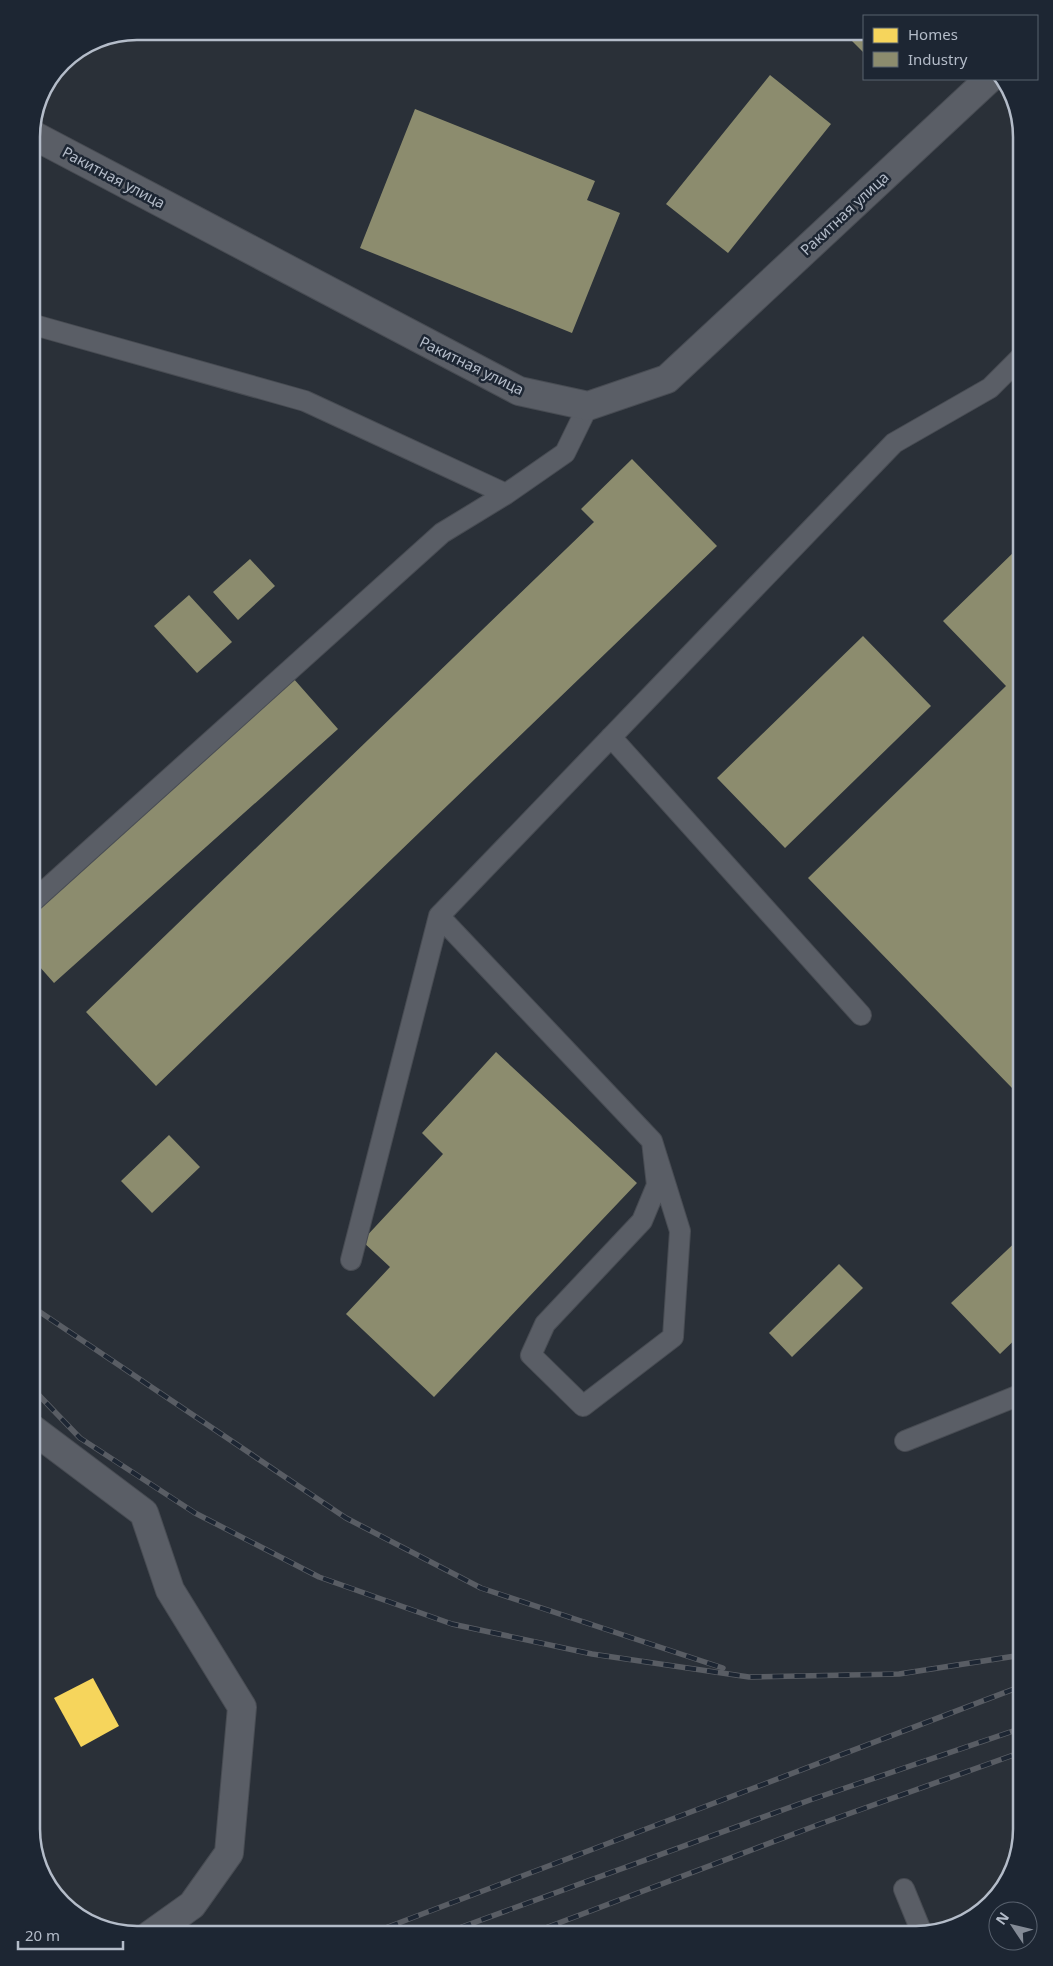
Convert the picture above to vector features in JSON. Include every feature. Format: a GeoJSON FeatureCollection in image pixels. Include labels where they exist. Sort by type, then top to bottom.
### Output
{"type":"FeatureCollection","features":[{"type":"Feature","properties":{"kind":"street","name":"Ракитная улица"},"geometry":{"type":"LineString","coordinates":[[40,138],[519,391],[588,406],[666,379],[988,80]]}},
{"type":"Feature","properties":{"kind":"street"},"geometry":{"type":"LineString","coordinates":[[40,1435],[144,1513],[170,1590],[242,1707],[229,1853],[192,1905],[162,1926]]}},
{"type":"Feature","properties":{"kind":"lane"},"geometry":{"type":"LineString","coordinates":[[40,326],[305,401],[506,494]]}},
{"type":"Feature","properties":{"kind":"lane"},"geometry":{"type":"LineString","coordinates":[[351,1260],[439,916],[894,443],[990,388],[1013,365]]}},
{"type":"Feature","properties":{"kind":"lane"},"geometry":{"type":"LineString","coordinates":[[40,896],[442,533],[506,494],[565,453],[588,406]]}},
{"type":"Feature","properties":{"kind":"lane"},"geometry":{"type":"LineString","coordinates":[[611,737],[861,1015]]}},
{"type":"Feature","properties":{"kind":"lane"},"geometry":{"type":"LineString","coordinates":[[439,916],[652,1141],[680,1231],[673,1337],[583,1406],[531,1355],[545,1324],[642,1221],[657,1184],[652,1141]]}},
{"type":"Feature","properties":{"kind":"lane"},"geometry":{"type":"LineString","coordinates":[[905,1441],[1013,1398]]}},
{"type":"Feature","properties":{"kind":"lane"},"geometry":{"type":"LineString","coordinates":[[904,1888],[919,1926]]}},
{"type":"Feature","properties":{"kind":"building: Homes"},"geometry":{"type":"Polygon","coordinates":[[[93,1678],[119,1726],[81,1747],[54,1698],[93,1678]]]}},
{"type":"Feature","properties":{"kind":"building: Industry"},"geometry":{"type":"Polygon","coordinates":[[[851,40],[863,40],[863,52],[851,40]]]}},
{"type":"Feature","properties":{"kind":"building: Industry"},"geometry":{"type":"Polygon","coordinates":[[[770,75],[831,124],[728,253],[666,204],[770,75]]]}},
{"type":"Feature","properties":{"kind":"building: Industry"},"geometry":{"type":"Polygon","coordinates":[[[415,109],[595,181],[587,200],[620,213],[572,333],[360,248],[415,109]]]}},
{"type":"Feature","properties":{"kind":"building: Industry"},"geometry":{"type":"Polygon","coordinates":[[[632,459],[717,546],[156,1086],[86,1012],[594,522],[581,509],[632,459]]]}},
{"type":"Feature","properties":{"kind":"building: Industry"},"geometry":{"type":"Polygon","coordinates":[[[1013,553],[1012,1088],[808,878],[1006,686],[943,621],[1013,553]]]}},
{"type":"Feature","properties":{"kind":"building: Industry"},"geometry":{"type":"Polygon","coordinates":[[[250,559],[275,586],[238,620],[213,592],[250,559]]]}},
{"type":"Feature","properties":{"kind":"building: Industry"},"geometry":{"type":"Polygon","coordinates":[[[189,595],[232,642],[197,673],[154,626],[189,595]]]}},
{"type":"Feature","properties":{"kind":"building: Industry"},"geometry":{"type":"Polygon","coordinates":[[[863,636],[931,706],[785,848],[717,778],[863,636]]]}},
{"type":"Feature","properties":{"kind":"building: Industry"},"geometry":{"type":"Polygon","coordinates":[[[293,678],[338,729],[54,983],[40,967],[40,905],[293,678]]]}},
{"type":"Feature","properties":{"kind":"building: Industry"},"geometry":{"type":"Polygon","coordinates":[[[496,1052],[637,1183],[434,1397],[346,1314],[390,1267],[362,1241],[443,1154],[422,1133],[496,1052]]]}},
{"type":"Feature","properties":{"kind":"building: Industry"},"geometry":{"type":"Polygon","coordinates":[[[169,1135],[200,1167],[152,1213],[121,1181],[169,1135]]]}},
{"type":"Feature","properties":{"kind":"building: Industry"},"geometry":{"type":"Polygon","coordinates":[[[1013,1244],[1013,1342],[1000,1354],[951,1303],[1013,1244]]]}},
{"type":"Feature","properties":{"kind":"building: Industry"},"geometry":{"type":"Polygon","coordinates":[[[839,1264],[863,1288],[792,1357],[769,1333],[839,1264]]]}},
{"type":"Feature","properties":{"kind":"railway"},"geometry":{"type":"LineString","coordinates":[[40,1312],[346,1518],[481,1588],[723,1668]]}},
{"type":"Feature","properties":{"kind":"railway"},"geometry":{"type":"LineString","coordinates":[[40,1396],[80,1438],[195,1513],[319,1577],[452,1624],[592,1654],[749,1677],[899,1674],[1013,1656]]}},
{"type":"Feature","properties":{"kind":"railway"},"geometry":{"type":"LineString","coordinates":[[391,1926],[1013,1689]]}},
{"type":"Feature","properties":{"kind":"railway"},"geometry":{"type":"LineString","coordinates":[[465,1926],[810,1800],[1013,1731]]}},
{"type":"Feature","properties":{"kind":"railway"},"geometry":{"type":"LineString","coordinates":[[551,1926],[820,1824],[1013,1755]]}}]}
